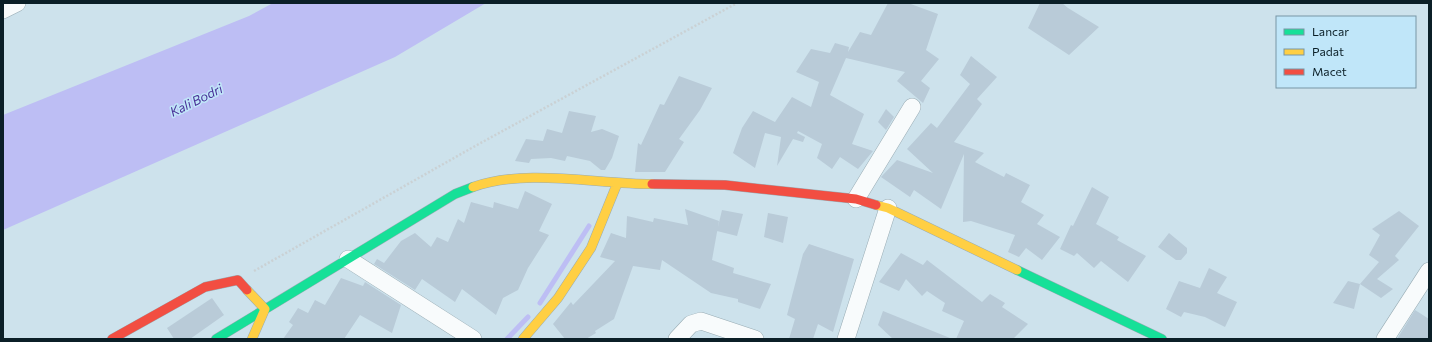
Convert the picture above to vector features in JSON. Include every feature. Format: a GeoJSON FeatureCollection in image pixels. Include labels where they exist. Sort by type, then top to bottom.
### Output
{"type":"FeatureCollection","features":[{"type":"Feature","properties":{"kind":"street"},"geometry":{"type":"LineString","coordinates":[[3,10],[16,3]]}},
{"type":"Feature","properties":{"kind":"street"},"geometry":{"type":"LineString","coordinates":[[856,199],[912,107]]}},
{"type":"Feature","properties":{"kind":"street"},"geometry":{"type":"LineString","coordinates":[[216,339],[455,194],[480,185],[508,179],[555,178],[617,184],[725,185],[856,199],[884,220],[965,246],[1162,339]]}},
{"type":"Feature","properties":{"kind":"street"},"geometry":{"type":"LineString","coordinates":[[523,339],[558,298],[591,248],[617,184]]}},
{"type":"Feature","properties":{"kind":"street"},"geometry":{"type":"LineString","coordinates":[[846,339],[884,220]]}},
{"type":"Feature","properties":{"kind":"street"},"geometry":{"type":"LineString","coordinates":[[348,259],[473,339]]}},
{"type":"Feature","properties":{"kind":"street"},"geometry":{"type":"LineString","coordinates":[[1385,339],[1429,271]]}},
{"type":"Feature","properties":{"kind":"street"},"geometry":{"type":"LineString","coordinates":[[112,339],[205,287],[238,280],[265,309]]}},
{"type":"Feature","properties":{"kind":"street"},"geometry":{"type":"LineString","coordinates":[[252,339],[265,309]]}},
{"type":"Feature","properties":{"kind":"street"},"geometry":{"type":"LineString","coordinates":[[677,339],[691,324],[700,321],[755,339]]}},
{"type":"Feature","properties":{"kind":"path"},"geometry":{"type":"LineString","coordinates":[[238,280],[478,145],[736,3]]}},
{"type":"Feature","properties":{"kind":"water","name":"Kali Bodri"},"geometry":{"type":"Polygon","coordinates":[[[273,3],[486,3],[395,57],[3,230],[3,115],[249,16],[273,3]]]}},
{"type":"Feature","properties":{"kind":"building"},"geometry":{"type":"Polygon","coordinates":[[[888,3],[908,3],[938,14],[926,50],[939,59],[921,81],[930,88],[923,103],[897,81],[905,72],[846,58],[830,95],[864,114],[852,144],[873,151],[858,169],[840,157],[832,169],[817,158],[822,144],[798,131],[797,133],[805,137],[803,142],[793,139],[777,166],[781,137],[765,133],[755,168],[733,153],[742,128],[753,111],[775,122],[792,97],[811,107],[819,82],[796,72],[811,49],[830,53],[835,43],[849,47],[848,52],[860,32],[871,35],[888,3]]]}},
{"type":"Feature","properties":{"kind":"building"},"geometry":{"type":"Polygon","coordinates":[[[1040,3],[1062,3],[1099,27],[1069,55],[1028,28],[1040,3]]]}},
{"type":"Feature","properties":{"kind":"building"},"geometry":{"type":"Polygon","coordinates":[[[971,56],[997,77],[977,99],[982,104],[954,142],[984,153],[975,162],[1004,177],[1006,173],[1030,185],[1021,202],[1044,215],[1037,224],[1060,237],[1042,260],[1026,248],[1019,257],[1008,252],[1015,235],[971,221],[963,222],[964,154],[941,209],[914,190],[910,197],[881,177],[897,160],[933,173],[907,149],[931,123],[937,128],[970,84],[960,75],[971,56]]]}},
{"type":"Feature","properties":{"kind":"building"},"geometry":{"type":"Polygon","coordinates":[[[679,76],[712,88],[700,110],[679,139],[684,142],[665,172],[635,172],[638,143],[641,145],[660,104],[664,105],[679,76]]]}},
{"type":"Feature","properties":{"kind":"building"},"geometry":{"type":"Polygon","coordinates":[[[886,109],[894,117],[886,130],[878,122],[886,109]]]}},
{"type":"Feature","properties":{"kind":"building"},"geometry":{"type":"Polygon","coordinates":[[[569,111],[596,116],[591,132],[602,129],[619,136],[612,158],[605,170],[601,170],[590,161],[567,156],[565,161],[551,158],[531,159],[529,163],[515,161],[526,139],[543,141],[547,129],[562,133],[569,111]]]}},
{"type":"Feature","properties":{"kind":"building"},"geometry":{"type":"Polygon","coordinates":[[[1092,187],[1109,197],[1096,224],[1119,237],[1117,240],[1146,256],[1128,282],[1101,261],[1094,268],[1077,253],[1074,256],[1060,249],[1071,225],[1073,226],[1092,187]]]}},
{"type":"Feature","properties":{"kind":"building"},"geometry":{"type":"Polygon","coordinates":[[[525,191],[552,204],[539,231],[549,235],[528,268],[518,290],[503,298],[496,315],[462,289],[455,302],[422,279],[415,290],[374,264],[377,259],[384,263],[401,241],[415,233],[431,247],[437,237],[448,242],[458,219],[464,223],[471,202],[493,208],[494,202],[518,209],[525,191]]]}},
{"type":"Feature","properties":{"kind":"building"},"geometry":{"type":"Polygon","coordinates":[[[685,209],[719,221],[712,260],[734,268],[733,273],[771,284],[760,309],[738,302],[738,299],[711,293],[662,260],[660,270],[633,266],[614,319],[595,331],[596,333],[586,339],[565,339],[553,324],[571,302],[573,305],[615,261],[600,257],[611,233],[626,238],[627,216],[653,222],[654,218],[688,225],[685,209]]]}},
{"type":"Feature","properties":{"kind":"building"},"geometry":{"type":"Polygon","coordinates":[[[722,210],[743,214],[737,236],[717,231],[722,210]]]}},
{"type":"Feature","properties":{"kind":"building"},"geometry":{"type":"Polygon","coordinates":[[[1399,211],[1419,226],[1395,256],[1399,260],[1377,279],[1393,289],[1381,298],[1360,284],[1379,262],[1369,255],[1380,235],[1372,229],[1399,211]]]}},
{"type":"Feature","properties":{"kind":"building"},"geometry":{"type":"Polygon","coordinates":[[[768,213],[788,217],[783,243],[764,237],[768,213]]]}},
{"type":"Feature","properties":{"kind":"building"},"geometry":{"type":"Polygon","coordinates":[[[1169,233],[1187,248],[1187,253],[1181,260],[1176,260],[1158,247],[1169,233]]]}},
{"type":"Feature","properties":{"kind":"building"},"geometry":{"type":"Polygon","coordinates":[[[809,244],[854,259],[833,332],[818,324],[813,339],[789,339],[795,319],[787,315],[803,254],[809,244]]]}},
{"type":"Feature","properties":{"kind":"building"},"geometry":{"type":"Polygon","coordinates":[[[901,253],[923,265],[927,260],[982,302],[990,294],[1005,303],[1002,307],[1028,324],[1013,339],[956,339],[964,321],[942,311],[945,303],[927,291],[922,296],[906,279],[899,291],[879,282],[901,253]]]}},
{"type":"Feature","properties":{"kind":"building"},"geometry":{"type":"Polygon","coordinates":[[[1209,268],[1227,277],[1217,293],[1237,302],[1225,327],[1205,317],[1184,312],[1181,317],[1166,309],[1179,281],[1200,288],[1209,268]]]}},
{"type":"Feature","properties":{"kind":"building"},"geometry":{"type":"Polygon","coordinates":[[[341,278],[363,286],[365,282],[401,305],[392,333],[360,315],[344,339],[283,339],[293,325],[289,322],[298,308],[308,313],[315,300],[325,305],[341,278]]]}},
{"type":"Feature","properties":{"kind":"building"},"geometry":{"type":"Polygon","coordinates":[[[1348,281],[1360,284],[1354,309],[1333,303],[1348,281]]]}},
{"type":"Feature","properties":{"kind":"building"},"geometry":{"type":"Polygon","coordinates":[[[212,298],[224,315],[190,339],[174,339],[167,328],[212,298]]]}},
{"type":"Feature","properties":{"kind":"building"},"geometry":{"type":"Polygon","coordinates":[[[1415,310],[1429,319],[1429,339],[1397,339],[1415,310]]]}},
{"type":"Feature","properties":{"kind":"building"},"geometry":{"type":"Polygon","coordinates":[[[883,311],[950,339],[893,339],[878,325],[883,311]]]}},
{"type":"Feature","properties":{"kind":"waterway"},"geometry":{"type":"LineString","coordinates":[[540,303],[589,226]]}},
{"type":"Feature","properties":{"kind":"waterway"},"geometry":{"type":"LineString","coordinates":[[507,339],[528,317]]}},
{"type":"Feature","properties":{"kind":"traffic: fast"},"geometry":{"type":"LineString","coordinates":[[216,339],[455,194],[473,187]]}},
{"type":"Feature","properties":{"kind":"traffic: fast"},"geometry":{"type":"LineString","coordinates":[[1017,270],[1162,339]]}},
{"type":"Feature","properties":{"kind":"traffic: slow"},"geometry":{"type":"LineString","coordinates":[[473,187],[494,181],[538,178],[561,178],[652,184]]}},
{"type":"Feature","properties":{"kind":"traffic: slow"},"geometry":{"type":"LineString","coordinates":[[523,339],[558,298],[591,248],[617,184]]}},
{"type":"Feature","properties":{"kind":"traffic: slow"},"geometry":{"type":"LineString","coordinates":[[876,205],[888,208],[1017,270]]}},
{"type":"Feature","properties":{"kind":"traffic: slow"},"geometry":{"type":"LineString","coordinates":[[247,290],[265,309],[252,339]]}},
{"type":"Feature","properties":{"kind":"traffic: jam"},"geometry":{"type":"LineString","coordinates":[[652,184],[725,185],[856,199],[876,205]]}},
{"type":"Feature","properties":{"kind":"traffic: jam"},"geometry":{"type":"LineString","coordinates":[[112,339],[205,287],[238,280],[247,290]]}}]}
